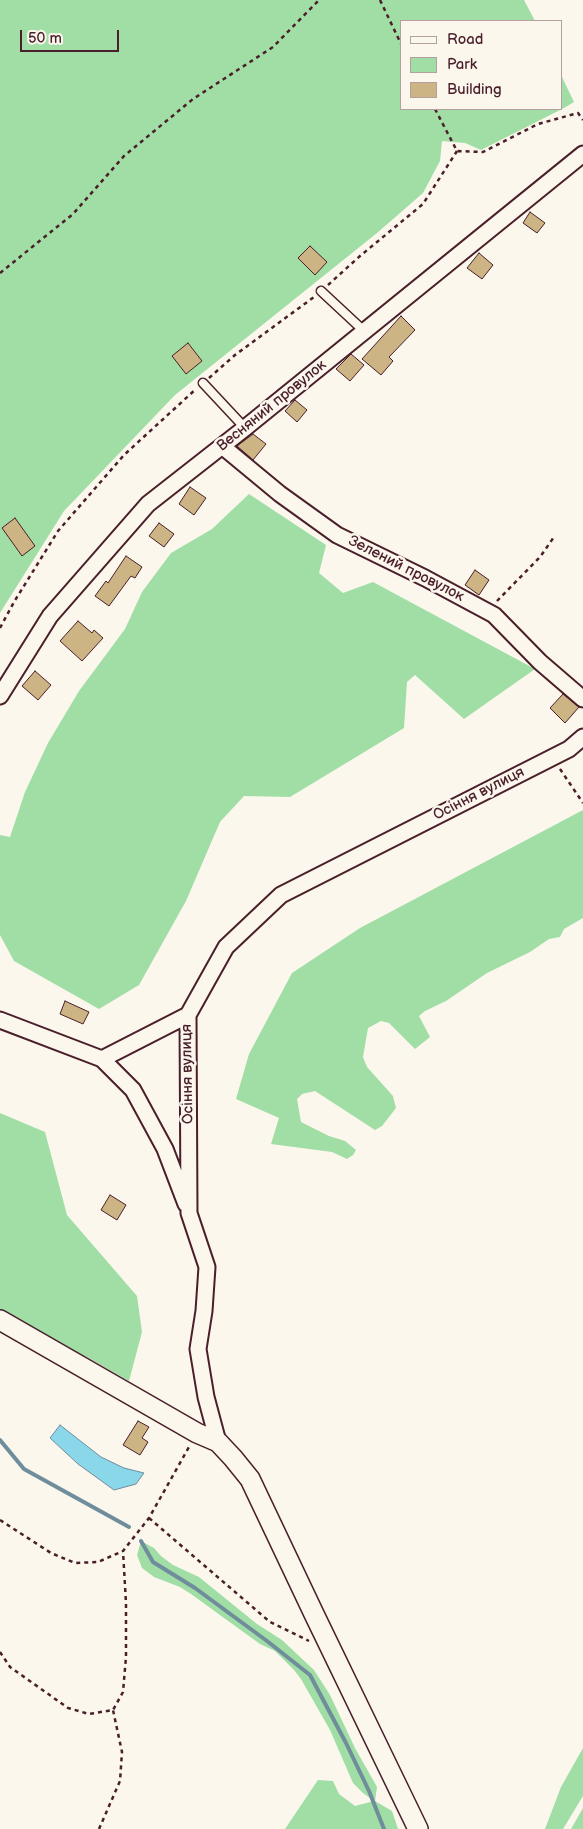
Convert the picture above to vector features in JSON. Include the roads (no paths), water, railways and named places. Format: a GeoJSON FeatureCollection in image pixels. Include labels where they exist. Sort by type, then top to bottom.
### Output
{"type":"FeatureCollection","features":[{"type":"Feature","properties":{"kind":"street","name":"Весняний провулок"},"geometry":{"type":"LineString","coordinates":[[0,696],[50,616],[148,504],[245,428],[583,154]]}},
{"type":"Feature","properties":{"kind":"street","name":"Зелений провулок"},"geometry":{"type":"LineString","coordinates":[[222,446],[280,494],[337,534],[426,578],[494,615],[540,662],[583,699]]}},
{"type":"Feature","properties":{"kind":"street","name":"Осіння вулиця"},"geometry":{"type":"LineString","coordinates":[[218,1442],[206,1397],[198,1349],[204,1311],[207,1268],[190,1212],[188,1015],[226,947],[281,895],[569,749],[583,737]]}},
{"type":"Feature","properties":{"kind":"street"},"geometry":{"type":"LineString","coordinates":[[102,1059],[188,1015]]}},
{"type":"Feature","properties":{"kind":"street"},"geometry":{"type":"LineString","coordinates":[[0,1020],[102,1059],[133,1090],[165,1149],[190,1212]]}},
{"type":"Feature","properties":{"kind":"street"},"geometry":{"type":"LineString","coordinates":[[0,1320],[197,1433],[218,1442],[233,1458],[250,1479],[418,1829]]}},
{"type":"Feature","properties":{"kind":"lane"},"geometry":{"type":"LineString","coordinates":[[321,291],[364,332]]}},
{"type":"Feature","properties":{"kind":"lane"},"geometry":{"type":"LineString","coordinates":[[203,383],[245,428]]}},
{"type":"Feature","properties":{"kind":"water"},"geometry":{"type":"Polygon","coordinates":[[[60,1425],[101,1457],[124,1468],[144,1473],[136,1484],[114,1490],[78,1464],[50,1438],[60,1425]]]}},
{"type":"Feature","properties":{"kind":"waterway"},"geometry":{"type":"LineString","coordinates":[[0,1440],[24,1469],[129,1527]]}},
{"type":"Feature","properties":{"kind":"waterway"},"geometry":{"type":"LineString","coordinates":[[141,1541],[153,1562],[195,1588],[310,1675],[346,1743],[369,1791],[384,1829]]}}]}
